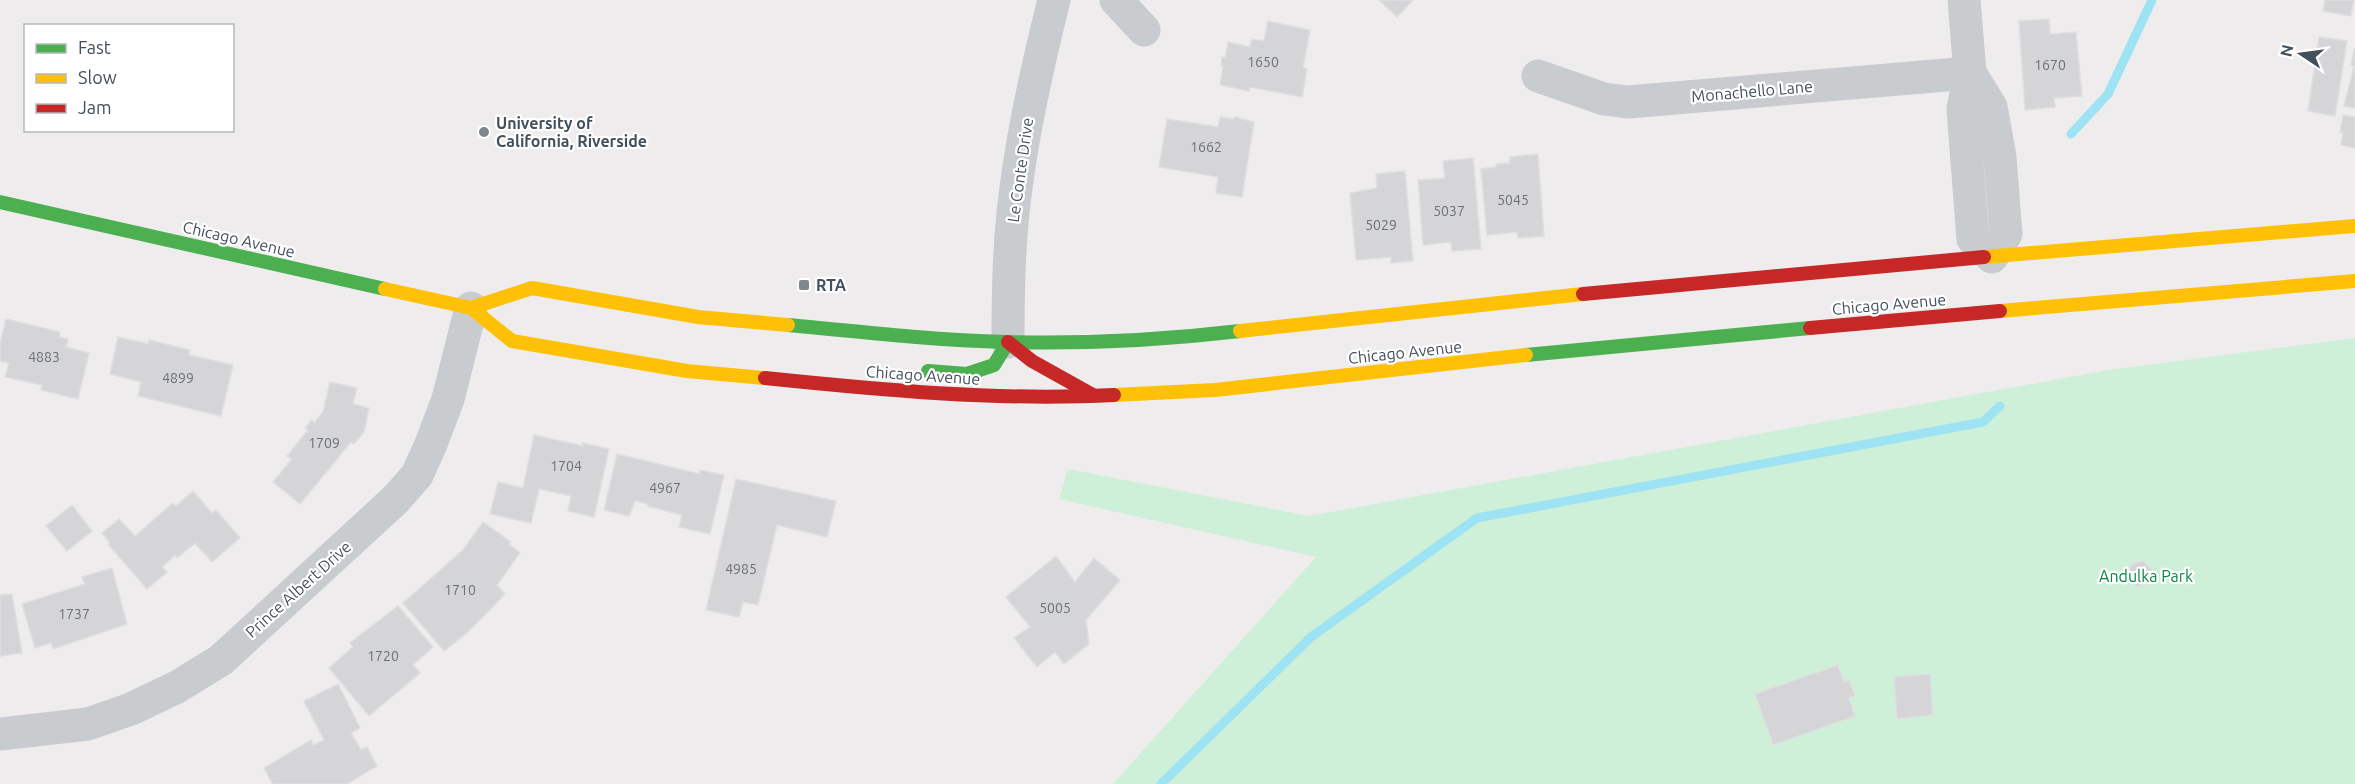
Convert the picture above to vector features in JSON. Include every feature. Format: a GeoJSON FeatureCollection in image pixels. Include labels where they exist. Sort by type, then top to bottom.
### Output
{"type":"FeatureCollection","features":[{"type":"Feature","properties":{"kind":"main road","name":"Chicago Avenue"},"geometry":{"type":"LineString","coordinates":[[0,202],[471,308],[512,341],[687,371],[918,393],[1006,397],[1095,396],[1215,390],[1848,324],[2355,281]]}},
{"type":"Feature","properties":{"kind":"main road"},"geometry":{"type":"LineString","coordinates":[[471,308],[532,288],[698,317],[923,338],[1008,342],[1091,341],[1207,335],[1839,269],[2355,226]]}},
{"type":"Feature","properties":{"kind":"main road"},"geometry":{"type":"LineString","coordinates":[[910,370],[967,374],[994,365],[1008,342]]}},
{"type":"Feature","properties":{"kind":"main road"},"geometry":{"type":"LineString","coordinates":[[1008,342],[1032,361],[1095,396]]}},
{"type":"Feature","properties":{"kind":"main road"},"geometry":{"type":"LineString","coordinates":[[769,379],[787,368]]}},
{"type":"Feature","properties":{"kind":"street","name":"Le Conte Drive"},"geometry":{"type":"LineString","coordinates":[[1008,342],[1008,264],[1016,182],[1030,100],[1054,0]]}},
{"type":"Feature","properties":{"kind":"street"},"geometry":{"type":"LineString","coordinates":[[1116,0],[1144,30]]}},
{"type":"Feature","properties":{"kind":"street"},"geometry":{"type":"LineString","coordinates":[[1964,0],[1971,73],[1991,107],[2000,157],[2006,234],[1992,257]]}},
{"type":"Feature","properties":{"kind":"street","name":"Monachello Lane"},"geometry":{"type":"LineString","coordinates":[[1538,76],[1604,99],[1628,102],[1971,73]]}},
{"type":"Feature","properties":{"kind":"street","name":"Prince Albert Drive"},"geometry":{"type":"LineString","coordinates":[[0,734],[88,724],[131,709],[177,687],[221,660],[396,499],[417,476],[448,399],[471,308]]}},
{"type":"Feature","properties":{"kind":"green space","name":"Andulka Park"},"geometry":{"type":"Polygon","coordinates":[[[2355,338],[2355,784],[1113,784],[1316,557],[1059,499],[1068,469],[1309,516],[2108,370],[2355,338]]]}},
{"type":"Feature","properties":{"kind":"building"},"geometry":{"type":"Polygon","coordinates":[[[1379,0],[1413,0],[1397,17],[1379,0]]]}},
{"type":"Feature","properties":{"kind":"building"},"geometry":{"type":"Polygon","coordinates":[[[2325,0],[2354,0],[2351,16],[2323,11],[2325,0]]]}},
{"type":"Feature","properties":{"kind":"building"},"geometry":{"type":"Polygon","coordinates":[[[2049,19],[2050,34],[2076,32],[2082,96],[2054,98],[2055,107],[2025,110],[2019,21],[2049,19]]]}},
{"type":"Feature","properties":{"kind":"building"},"geometry":{"type":"Polygon","coordinates":[[[1268,21],[1310,30],[1303,68],[1307,69],[1302,97],[1250,87],[1249,91],[1220,85],[1222,57],[1225,58],[1228,42],[1250,47],[1252,39],[1264,41],[1268,21]]]}},
{"type":"Feature","properties":{"kind":"building"},"geometry":{"type":"Polygon","coordinates":[[[2319,37],[2347,41],[2335,116],[2308,111],[2319,37]]]}},
{"type":"Feature","properties":{"kind":"building"},"geometry":{"type":"Polygon","coordinates":[[[2354,49],[2355,108],[2344,106],[2354,66],[2351,66],[2354,49]]]}},
{"type":"Feature","properties":{"kind":"building"},"geometry":{"type":"Polygon","coordinates":[[[2343,115],[2355,117],[2355,148],[2341,145],[2343,115]]]}},
{"type":"Feature","properties":{"kind":"building"},"geometry":{"type":"Polygon","coordinates":[[[1220,117],[1234,119],[1235,117],[1254,122],[1242,197],[1216,193],[1218,177],[1159,167],[1167,119],[1218,127],[1220,117]]]}},
{"type":"Feature","properties":{"kind":"building"},"geometry":{"type":"Polygon","coordinates":[[[1538,154],[1544,236],[1518,238],[1517,232],[1487,235],[1481,169],[1496,167],[1496,164],[1510,163],[1510,157],[1538,154]]]}},
{"type":"Feature","properties":{"kind":"building"},"geometry":{"type":"Polygon","coordinates":[[[1473,158],[1481,249],[1452,251],[1451,242],[1423,245],[1418,180],[1445,178],[1443,161],[1473,158]]]}},
{"type":"Feature","properties":{"kind":"building"},"geometry":{"type":"Polygon","coordinates":[[[1405,171],[1413,261],[1391,263],[1391,257],[1356,260],[1350,193],[1377,188],[1376,174],[1405,171]]]}},
{"type":"Feature","properties":{"kind":"building"},"geometry":{"type":"Polygon","coordinates":[[[6,319],[60,332],[59,337],[68,339],[66,347],[89,353],[78,399],[41,390],[42,385],[5,377],[9,363],[0,361],[0,344],[6,319]]]}},
{"type":"Feature","properties":{"kind":"building"},"geometry":{"type":"Polygon","coordinates":[[[118,337],[149,344],[149,340],[190,350],[189,355],[233,365],[221,416],[138,396],[141,382],[110,374],[118,337]]]}},
{"type":"Feature","properties":{"kind":"building"},"geometry":{"type":"Polygon","coordinates":[[[330,382],[357,388],[353,404],[369,408],[364,432],[354,444],[351,442],[300,504],[273,482],[292,459],[287,456],[308,430],[305,428],[312,420],[314,423],[323,412],[330,382]]]}},
{"type":"Feature","properties":{"kind":"building"},"geometry":{"type":"Polygon","coordinates":[[[534,435],[583,446],[583,443],[609,449],[594,517],[568,511],[571,496],[539,489],[531,523],[490,514],[498,482],[523,488],[534,435]]]}},
{"type":"Feature","properties":{"kind":"building"},"geometry":{"type":"Polygon","coordinates":[[[617,454],[700,474],[700,470],[724,475],[710,534],[679,527],[682,515],[635,501],[629,516],[604,510],[617,454]]]}},
{"type":"Feature","properties":{"kind":"building"},"geometry":{"type":"Polygon","coordinates":[[[736,479],[836,501],[827,537],[777,525],[758,605],[743,602],[739,617],[706,610],[736,479]]]}},
{"type":"Feature","properties":{"kind":"building"},"geometry":{"type":"Polygon","coordinates":[[[193,491],[212,513],[216,510],[240,538],[212,562],[195,543],[177,558],[175,555],[162,567],[167,572],[147,589],[108,544],[110,543],[102,533],[119,519],[135,536],[173,503],[176,506],[193,491]]]}},
{"type":"Feature","properties":{"kind":"building"},"geometry":{"type":"Polygon","coordinates":[[[72,505],[92,531],[67,551],[46,526],[72,505]]]}},
{"type":"Feature","properties":{"kind":"building"},"geometry":{"type":"Polygon","coordinates":[[[483,522],[511,542],[509,544],[520,553],[497,585],[505,594],[467,633],[444,651],[403,603],[463,550],[483,522]]]}},
{"type":"Feature","properties":{"kind":"building"},"geometry":{"type":"Polygon","coordinates":[[[1056,556],[1075,582],[1094,558],[1120,580],[1086,620],[1089,644],[1064,664],[1055,652],[1037,667],[1014,638],[1030,627],[1006,597],[1056,556]]]}},
{"type":"Feature","properties":{"kind":"building"},"geometry":{"type":"Polygon","coordinates":[[[2143,561],[2153,571],[2149,584],[2136,586],[2127,576],[2132,564],[2143,561]]]}},
{"type":"Feature","properties":{"kind":"building"},"geometry":{"type":"Polygon","coordinates":[[[112,568],[127,624],[53,649],[51,643],[35,648],[22,604],[85,584],[82,577],[112,568]]]}},
{"type":"Feature","properties":{"kind":"building"},"geometry":{"type":"Polygon","coordinates":[[[12,594],[22,653],[0,656],[0,595],[12,594]]]}},
{"type":"Feature","properties":{"kind":"building"},"geometry":{"type":"Polygon","coordinates":[[[398,606],[433,647],[413,665],[420,673],[369,716],[329,668],[353,647],[350,643],[398,606]]]}},
{"type":"Feature","properties":{"kind":"building"},"geometry":{"type":"Polygon","coordinates":[[[1838,665],[1844,682],[1849,680],[1855,696],[1849,698],[1855,716],[1773,745],[1755,694],[1838,665]]]}},
{"type":"Feature","properties":{"kind":"building"},"geometry":{"type":"Polygon","coordinates":[[[1930,674],[1933,715],[1897,719],[1894,677],[1930,674]]]}},
{"type":"Feature","properties":{"kind":"building"},"geometry":{"type":"Polygon","coordinates":[[[338,684],[360,728],[351,733],[361,750],[367,747],[377,766],[347,784],[273,784],[264,768],[311,740],[314,745],[324,740],[304,701],[338,684]]]}},
{"type":"Feature","properties":{"kind":"waterway"},"geometry":{"type":"LineString","coordinates":[[2071,134],[2108,94],[2152,0]]}},
{"type":"Feature","properties":{"kind":"waterway"},"geometry":{"type":"LineString","coordinates":[[1161,784],[1311,637],[1477,518],[1983,422],[2000,406]]}},
{"type":"Feature","properties":{"kind":"traffic: fast"},"geometry":{"type":"LineString","coordinates":[[0,202],[385,289]]}},
{"type":"Feature","properties":{"kind":"traffic: fast"},"geometry":{"type":"LineString","coordinates":[[788,325],[925,338],[1036,342],[1124,341],[1240,331]]}},
{"type":"Feature","properties":{"kind":"traffic: fast"},"geometry":{"type":"LineString","coordinates":[[1526,355],[1810,328]]}},
{"type":"Feature","properties":{"kind":"traffic: fast"},"geometry":{"type":"LineString","coordinates":[[928,371],[967,374],[994,365],[1008,342]]}},
{"type":"Feature","properties":{"kind":"traffic: slow"},"geometry":{"type":"LineString","coordinates":[[1984,257],[2355,226]]}},
{"type":"Feature","properties":{"kind":"traffic: slow"},"geometry":{"type":"LineString","coordinates":[[2000,311],[2355,281]]}},
{"type":"Feature","properties":{"kind":"traffic: slow"},"geometry":{"type":"LineString","coordinates":[[471,308],[532,288],[698,317],[788,325]]}},
{"type":"Feature","properties":{"kind":"traffic: slow"},"geometry":{"type":"LineString","coordinates":[[385,289],[471,308],[512,341],[687,371],[765,378]]}},
{"type":"Feature","properties":{"kind":"traffic: slow"},"geometry":{"type":"LineString","coordinates":[[1240,331],[1583,294]]}},
{"type":"Feature","properties":{"kind":"traffic: slow"},"geometry":{"type":"LineString","coordinates":[[1114,395],[1215,390],[1526,355]]}},
{"type":"Feature","properties":{"kind":"traffic: jam"},"geometry":{"type":"LineString","coordinates":[[1583,294],[1984,257]]}},
{"type":"Feature","properties":{"kind":"traffic: jam"},"geometry":{"type":"LineString","coordinates":[[1810,328],[2000,311]]}},
{"type":"Feature","properties":{"kind":"traffic: jam"},"geometry":{"type":"LineString","coordinates":[[1008,342],[1032,361],[1093,395]]}},
{"type":"Feature","properties":{"kind":"traffic: jam"},"geometry":{"type":"LineString","coordinates":[[765,378],[983,395],[1026,397],[1114,395]]}},
{"type":"Feature","properties":{"kind":"place","name":"University of California, Riverside"},"geometry":{"type":"Point","coordinates":[484,132]}},
{"type":"Feature","properties":{"kind":"place","name":"RTA"},"geometry":{"type":"Point","coordinates":[804,285]}}]}
